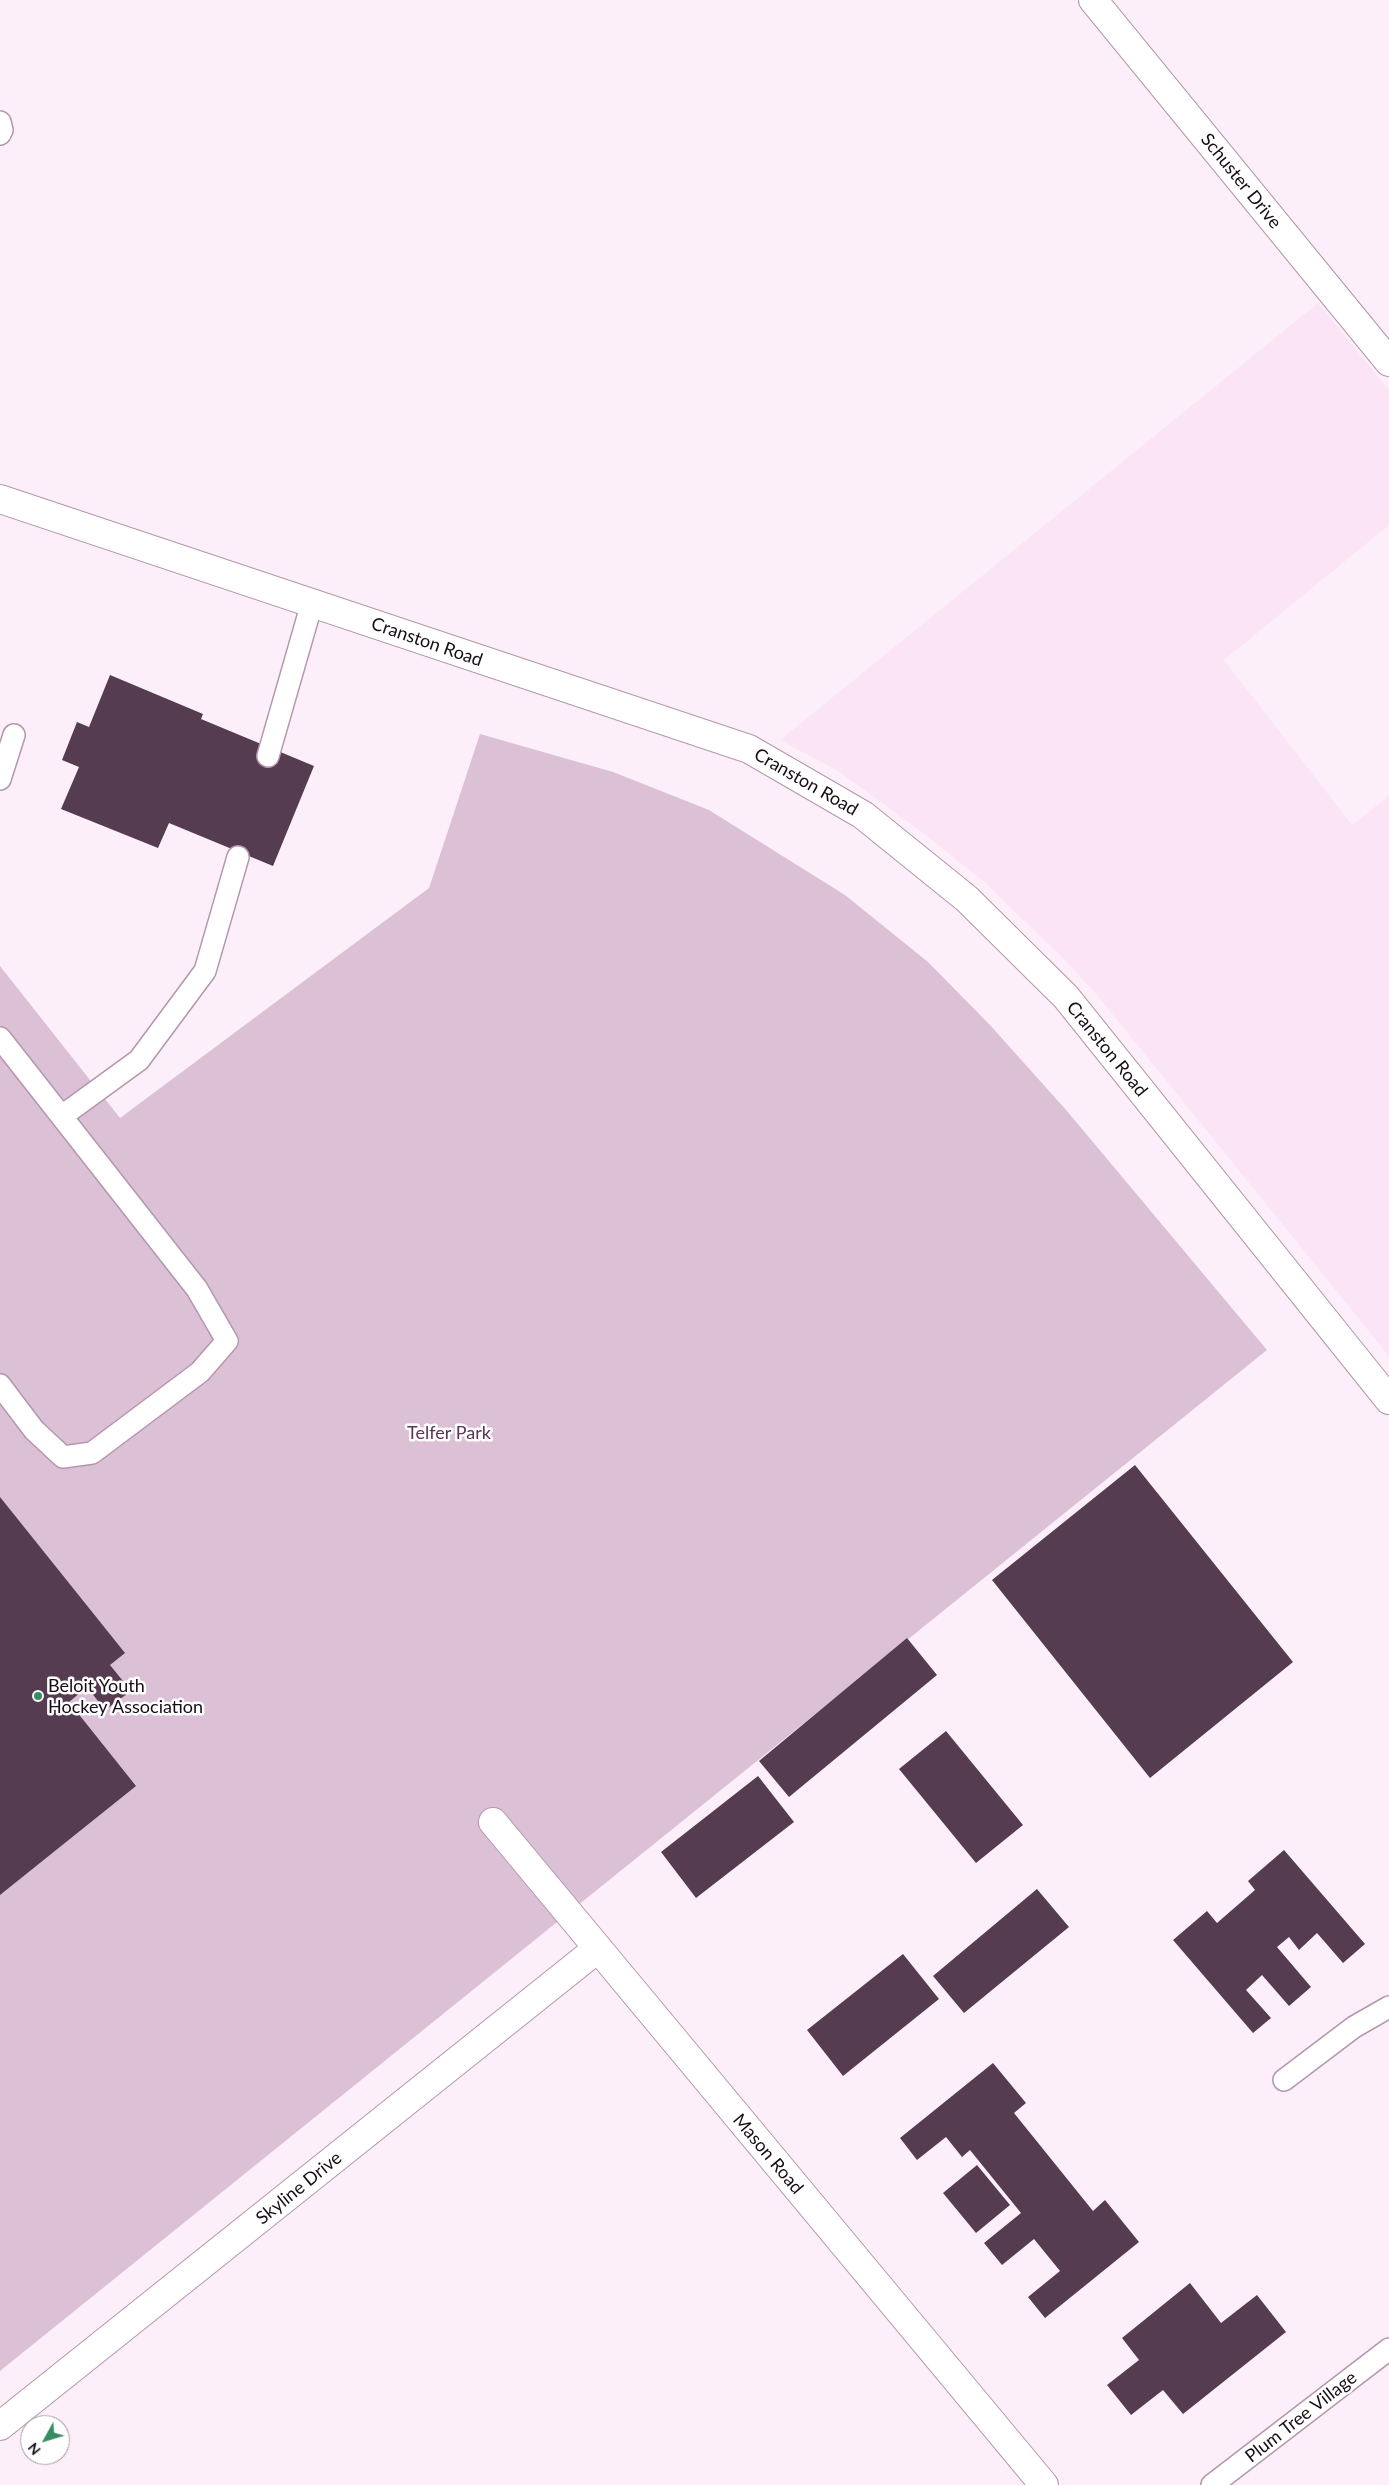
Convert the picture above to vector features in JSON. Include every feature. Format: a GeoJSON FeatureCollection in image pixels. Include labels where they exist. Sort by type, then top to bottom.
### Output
{"type":"FeatureCollection","features":[{"type":"Feature","properties":{"kind":"street","name":"Schuster Drive"},"geometry":{"type":"LineString","coordinates":[[1093,0],[1389,362]]}},
{"type":"Feature","properties":{"kind":"street","name":"Cranston Road"},"geometry":{"type":"LineString","coordinates":[[0,499],[749,749],[863,815],[968,899],[1066,997],[1389,1400]]}},
{"type":"Feature","properties":{"kind":"street","name":"Mason Road"},"geometry":{"type":"LineString","coordinates":[[493,1822],[1044,2485]]}},
{"type":"Feature","properties":{"kind":"street","name":"Skyline Drive"},"geometry":{"type":"LineString","coordinates":[[0,2426],[597,1949]]}},
{"type":"Feature","properties":{"kind":"lane"},"geometry":{"type":"LineString","coordinates":[[0,122],[2,130],[0,134]]}},
{"type":"Feature","properties":{"kind":"lane"},"geometry":{"type":"LineString","coordinates":[[268,756],[312,603]]}},
{"type":"Feature","properties":{"kind":"lane"},"geometry":{"type":"LineString","coordinates":[[0,779],[14,735]]}},
{"type":"Feature","properties":{"kind":"lane"},"geometry":{"type":"LineString","coordinates":[[62,1116],[139,1060],[205,971],[238,857]]}},
{"type":"Feature","properties":{"kind":"lane"},"geometry":{"type":"LineString","coordinates":[[0,1038],[197,1289],[227,1341],[200,1372],[92,1453],[63,1457],[34,1430],[0,1386]]}},
{"type":"Feature","properties":{"kind":"lane"},"geometry":{"type":"LineString","coordinates":[[1284,2080],[1354,2027],[1389,2007]]}},
{"type":"Feature","properties":{"kind":"lane","name":"Plum Tree Village"},"geometry":{"type":"LineString","coordinates":[[1212,2485],[1389,2349]]}},
{"type":"Feature","properties":{"kind":"shaded area"},"geometry":{"type":"Polygon","coordinates":[[[1318,303],[1389,390],[1389,525],[1224,660],[1352,825],[1389,796],[1389,1356],[1097,995],[1062,957],[984,882],[922,832],[838,771],[780,740],[1318,303]]]}},
{"type":"Feature","properties":{"kind":"green space","name":"Telfer Park"},"geometry":{"type":"Polygon","coordinates":[[[480,734],[613,772],[709,810],[845,895],[928,962],[990,1025],[1067,1111],[1267,1350],[0,2371],[0,966],[120,1118],[429,888],[480,734]]]}},
{"type":"Feature","properties":{"kind":"building"},"geometry":{"type":"Polygon","coordinates":[[[110,675],[203,714],[201,719],[314,766],[273,866],[169,823],[158,848],[61,809],[79,767],[62,760],[77,722],[89,727],[110,675]]]}},
{"type":"Feature","properties":{"kind":"building"},"geometry":{"type":"Polygon","coordinates":[[[1135,1465],[1293,1662],[1150,1778],[992,1580],[1135,1465]]]}},
{"type":"Feature","properties":{"kind":"building","name":"Beloit Youth Hockey Association"},"geometry":{"type":"Polygon","coordinates":[[[0,1497],[125,1653],[110,1665],[131,1691],[105,1710],[87,1687],[69,1702],[136,1786],[0,1895],[0,1497]]]}},
{"type":"Feature","properties":{"kind":"building"},"geometry":{"type":"Polygon","coordinates":[[[907,1638],[937,1675],[789,1797],[759,1761],[907,1638]]]}},
{"type":"Feature","properties":{"kind":"building"},"geometry":{"type":"Polygon","coordinates":[[[946,1731],[1023,1825],[976,1863],[899,1769],[946,1731]]]}},
{"type":"Feature","properties":{"kind":"building"},"geometry":{"type":"Polygon","coordinates":[[[758,1776],[794,1822],[696,1898],[661,1852],[758,1776]]]}},
{"type":"Feature","properties":{"kind":"building"},"geometry":{"type":"Polygon","coordinates":[[[1284,1850],[1365,1944],[1343,1963],[1317,1933],[1299,1950],[1289,1937],[1277,1947],[1311,1987],[1289,2006],[1262,1975],[1246,1990],[1271,2018],[1253,2033],[1173,1940],[1207,1911],[1217,1923],[1255,1890],[1248,1881],[1284,1850]]]}},
{"type":"Feature","properties":{"kind":"building"},"geometry":{"type":"Polygon","coordinates":[[[1037,1889],[1069,1927],[964,2013],[933,1976],[1037,1889]]]}},
{"type":"Feature","properties":{"kind":"building"},"geometry":{"type":"Polygon","coordinates":[[[903,1954],[939,1999],[843,2076],[807,2030],[903,1954]]]}},
{"type":"Feature","properties":{"kind":"building"},"geometry":{"type":"Polygon","coordinates":[[[993,2063],[1026,2103],[1014,2113],[1093,2211],[1105,2200],[1139,2242],[1045,2318],[1028,2297],[1060,2271],[1034,2239],[1002,2265],[984,2243],[1021,2213],[970,2150],[962,2157],[946,2137],[917,2160],[900,2138],[993,2063]]]}},
{"type":"Feature","properties":{"kind":"building"},"geometry":{"type":"Polygon","coordinates":[[[977,2165],[1010,2205],[976,2233],[943,2193],[977,2165]]]}},
{"type":"Feature","properties":{"kind":"building"},"geometry":{"type":"Polygon","coordinates":[[[1190,2283],[1221,2323],[1257,2295],[1286,2332],[1183,2414],[1163,2390],[1131,2415],[1107,2385],[1139,2360],[1122,2338],[1190,2283]]]}},
{"type":"Feature","properties":{"kind":"place","name":"Beloit Youth Hockey Association"},"geometry":{"type":"Point","coordinates":[38,1696]}}]}
